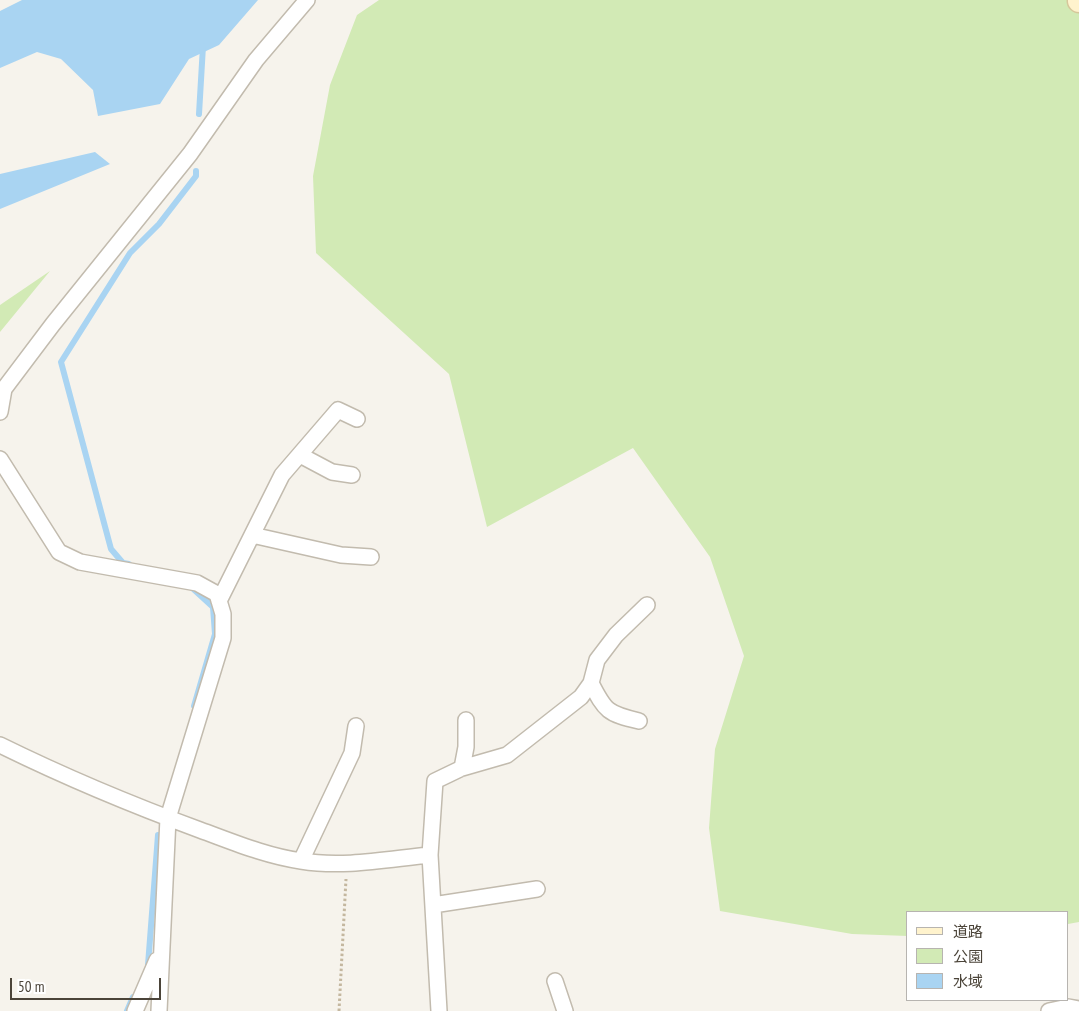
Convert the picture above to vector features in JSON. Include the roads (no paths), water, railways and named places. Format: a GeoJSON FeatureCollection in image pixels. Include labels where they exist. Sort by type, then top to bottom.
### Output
{"type":"FeatureCollection","features":[{"type":"Feature","properties":{"kind":"street"},"geometry":{"type":"LineString","coordinates":[[0,412],[4,389],[52,324],[190,154],[256,60],[307,0]]}},
{"type":"Feature","properties":{"kind":"street"},"geometry":{"type":"LineString","coordinates":[[219,601],[282,475],[338,410],[356,419]]}},
{"type":"Feature","properties":{"kind":"street"},"geometry":{"type":"LineString","coordinates":[[300,455],[332,472],[352,475]]}},
{"type":"Feature","properties":{"kind":"street"},"geometry":{"type":"LineString","coordinates":[[0,459],[59,552],[80,562],[197,583],[217,594],[223,614],[223,638],[168,818],[160,954],[159,1011]]}},
{"type":"Feature","properties":{"kind":"street"},"geometry":{"type":"LineString","coordinates":[[252,535],[341,555],[371,557]]}},
{"type":"Feature","properties":{"kind":"street"},"geometry":{"type":"LineString","coordinates":[[439,1011],[430,855],[434,781],[462,768],[506,755],[581,697],[591,683],[597,660],[616,635],[647,605]]}},
{"type":"Feature","properties":{"kind":"street"},"geometry":{"type":"LineString","coordinates":[[591,683],[602,705],[620,717],[639,721]]}},
{"type":"Feature","properties":{"kind":"street"},"geometry":{"type":"LineString","coordinates":[[462,768],[466,747],[466,720]]}},
{"type":"Feature","properties":{"kind":"street"},"geometry":{"type":"LineString","coordinates":[[301,861],[352,752],[356,726]]}},
{"type":"Feature","properties":{"kind":"street"},"geometry":{"type":"LineString","coordinates":[[0,745],[56,772],[168,818],[255,850],[301,861],[346,864],[430,855]]}},
{"type":"Feature","properties":{"kind":"street"},"geometry":{"type":"LineString","coordinates":[[433,905],[536,889]]}},
{"type":"Feature","properties":{"kind":"street"},"geometry":{"type":"LineString","coordinates":[[135,1011],[160,954]]}},
{"type":"Feature","properties":{"kind":"street"},"geometry":{"type":"LineString","coordinates":[[555,981],[565,1011]]}},
{"type":"Feature","properties":{"kind":"street"},"geometry":{"type":"LineString","coordinates":[[1049,1011],[1068,1007],[1079,1009]]}},
{"type":"Feature","properties":{"kind":"water"},"geometry":{"type":"Polygon","coordinates":[[[22,0],[258,0],[219,45],[189,59],[160,104],[98,116],[93,90],[61,59],[37,52],[0,68],[0,11],[22,0]]]}},
{"type":"Feature","properties":{"kind":"water"},"geometry":{"type":"Polygon","coordinates":[[[95,152],[110,164],[0,209],[0,174],[95,152]]]}},
{"type":"Feature","properties":{"kind":"waterway"},"geometry":{"type":"LineString","coordinates":[[199,114],[203,46]]}},
{"type":"Feature","properties":{"kind":"waterway"},"geometry":{"type":"LineString","coordinates":[[129,564],[123,563],[111,549],[61,362],[130,253],[159,224],[196,176],[196,171]]}},
{"type":"Feature","properties":{"kind":"waterway"},"geometry":{"type":"LineString","coordinates":[[189,585],[213,607],[215,634],[194,706]]}},
{"type":"Feature","properties":{"kind":"waterway"},"geometry":{"type":"LineString","coordinates":[[148,965],[158,835]]}},
{"type":"Feature","properties":{"kind":"waterway"},"geometry":{"type":"LineString","coordinates":[[127,1011],[133,997]]}}]}
